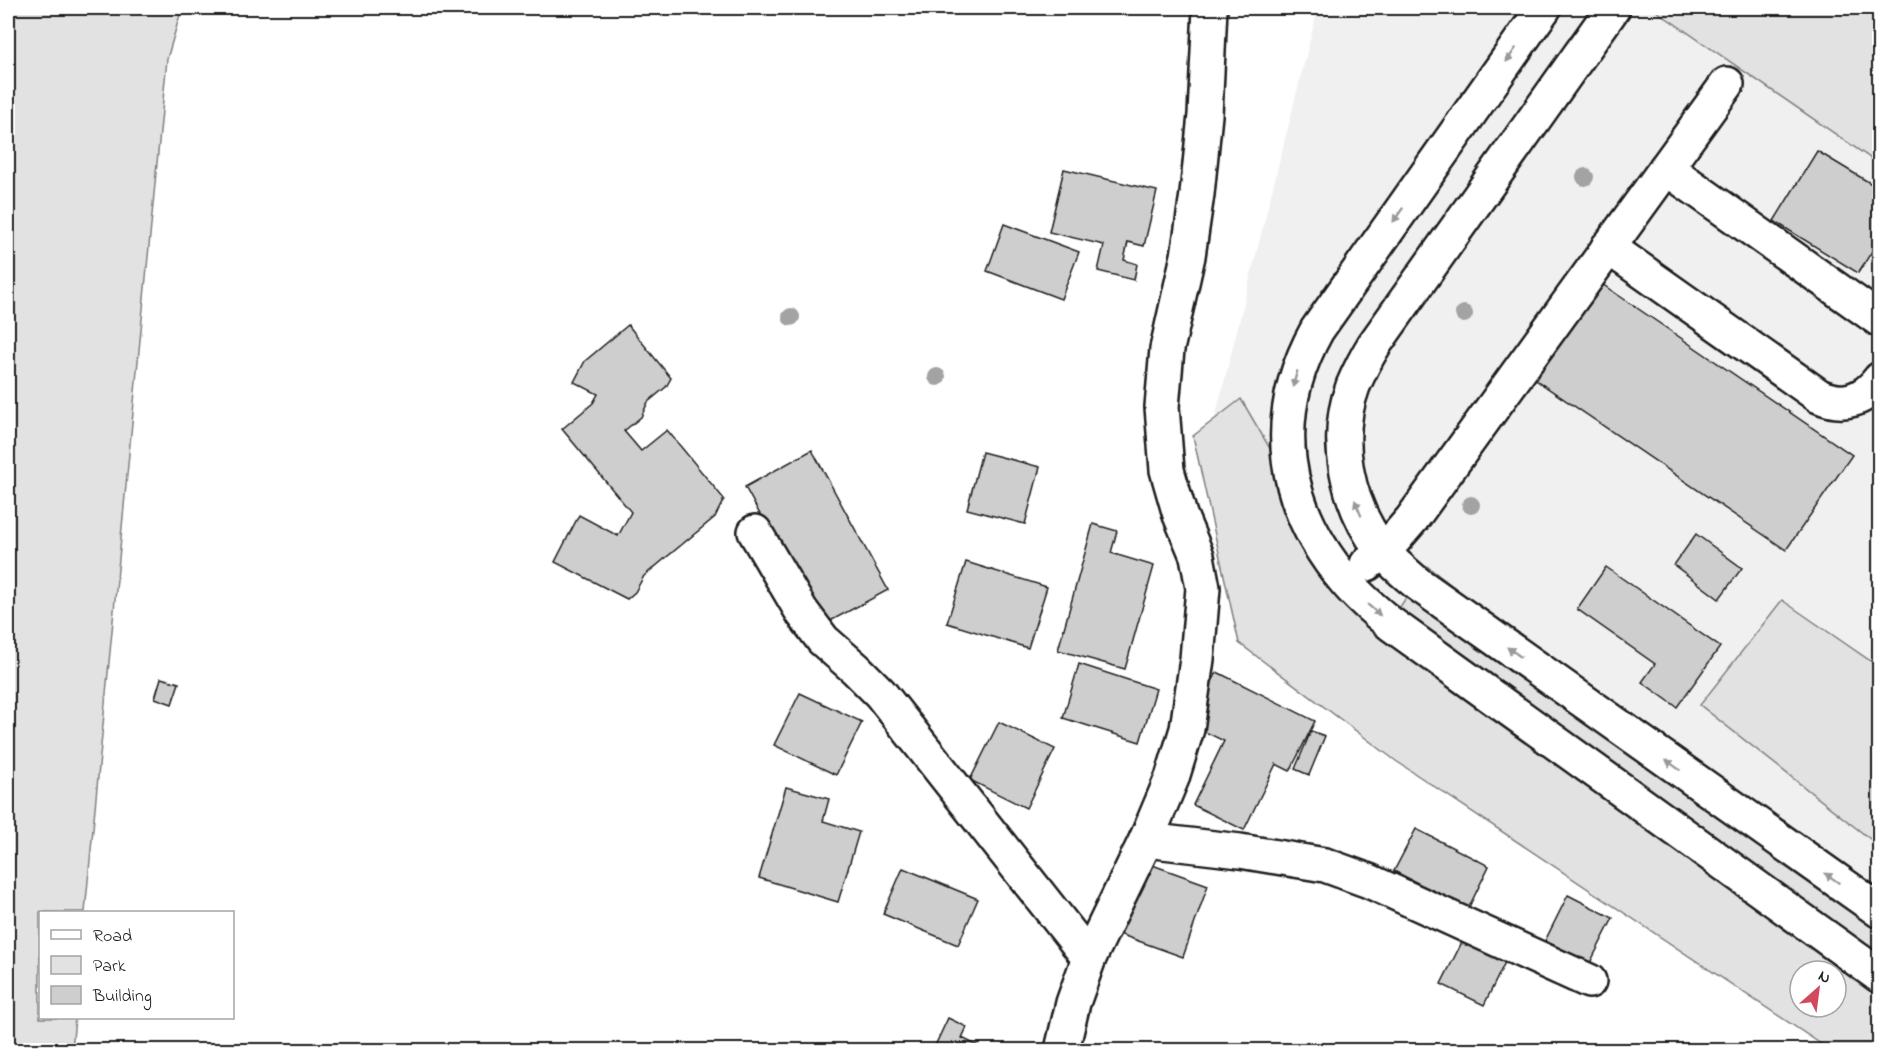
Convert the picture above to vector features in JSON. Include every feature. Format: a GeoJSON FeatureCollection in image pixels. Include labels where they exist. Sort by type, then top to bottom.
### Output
{"type":"FeatureCollection","features":[{"type":"Feature","properties":{"kind":"street"},"geometry":{"type":"LineString","coordinates":[[1062,1050],[1073,1002],[1089,958],[1146,840],[1172,778],[1187,729],[1197,659],[1203,588],[1197,556],[1180,515],[1167,470],[1162,407],[1167,348],[1188,256],[1197,194],[1205,115],[1210,8]]}},
{"type":"Feature","properties":{"kind":"street"},"geometry":{"type":"LineString","coordinates":[[1544,8],[1317,330],[1305,352],[1296,375],[1287,423],[1287,448],[1291,474],[1298,496],[1317,538],[1347,582],[1390,624],[1875,963]]}},
{"type":"Feature","properties":{"kind":"street"},"geometry":{"type":"LineString","coordinates":[[1613,8],[1374,345],[1362,366],[1353,388],[1344,436],[1345,461],[1350,485],[1357,508],[1368,530],[1382,550],[1418,584],[1880,911]]}},
{"type":"Feature","properties":{"kind":"street"},"geometry":{"type":"LineString","coordinates":[[1347,582],[1412,519],[1727,84]]}},
{"type":"Feature","properties":{"kind":"street"},"geometry":{"type":"LineString","coordinates":[[1666,168],[1880,320]]}},
{"type":"Feature","properties":{"kind":"street"},"geometry":{"type":"LineString","coordinates":[[1608,247],[1819,396],[1830,401],[1852,401],[1871,389],[1880,379]]}},
{"type":"Feature","properties":{"kind":"street"},"geometry":{"type":"LineString","coordinates":[[755,532],[802,612],[823,640],[880,693],[1089,958]]}},
{"type":"Feature","properties":{"kind":"street"},"geometry":{"type":"LineString","coordinates":[[1146,840],[1240,851],[1325,865],[1369,881],[1589,981]]}},
{"type":"Feature","properties":{"kind":"shaded area"},"geometry":{"type":"Polygon","coordinates":[[[1318,8],[1879,8],[1879,976],[1350,712],[1215,418],[1318,8]]]}},
{"type":"Feature","properties":{"kind":"green space"},"geometry":{"type":"Polygon","coordinates":[[[8,8],[182,8],[167,59],[85,911],[39,911],[39,1019],[75,1019],[72,1050],[8,1050],[8,8]]]}},
{"type":"Feature","properties":{"kind":"green space"},"geometry":{"type":"Polygon","coordinates":[[[1652,8],[1879,8],[1879,164],[1652,8]]]}},
{"type":"Feature","properties":{"kind":"green space"},"geometry":{"type":"Polygon","coordinates":[[[1241,399],[1380,637],[1427,566],[1879,920],[1879,1050],[1830,1050],[1396,761],[1239,643],[1193,436],[1241,399]]]}},
{"type":"Feature","properties":{"kind":"green space"},"geometry":{"type":"Polygon","coordinates":[[[1782,600],[1879,667],[1879,846],[1700,705],[1782,600]]]}},
{"type":"Feature","properties":{"kind":"building"},"geometry":{"type":"Polygon","coordinates":[[[1817,151],[1880,189],[1880,239],[1858,273],[1774,221],[1817,151]]]}},
{"type":"Feature","properties":{"kind":"building"},"geometry":{"type":"Polygon","coordinates":[[[1064,169],[1157,191],[1144,246],[1128,242],[1124,260],[1137,264],[1134,280],[1098,271],[1104,245],[1049,232],[1064,169]]]}},
{"type":"Feature","properties":{"kind":"building"},"geometry":{"type":"Polygon","coordinates":[[[1004,224],[1079,252],[1061,299],[987,271],[1004,224]]]}},
{"type":"Feature","properties":{"kind":"building"},"geometry":{"type":"Polygon","coordinates":[[[1599,282],[1852,455],[1786,550],[1533,378],[1599,282]]]}},
{"type":"Feature","properties":{"kind":"building"},"geometry":{"type":"Polygon","coordinates":[[[628,325],[671,378],[666,387],[648,402],[641,417],[624,431],[641,451],[667,430],[724,499],[715,517],[644,576],[635,592],[627,599],[555,562],[579,515],[618,536],[631,512],[562,429],[593,403],[598,394],[574,382],[585,361],[628,325]]]}},
{"type":"Feature","properties":{"kind":"building"},"geometry":{"type":"Polygon","coordinates":[[[812,450],[888,590],[821,626],[745,487],[812,450]]]}},
{"type":"Feature","properties":{"kind":"building"},"geometry":{"type":"Polygon","coordinates":[[[982,452],[1040,467],[1025,524],[967,509],[982,452]]]}},
{"type":"Feature","properties":{"kind":"building"},"geometry":{"type":"Polygon","coordinates":[[[1093,524],[1117,531],[1111,553],[1154,566],[1125,669],[1058,650],[1093,524]]]}},
{"type":"Feature","properties":{"kind":"building"},"geometry":{"type":"Polygon","coordinates":[[[1696,534],[1742,568],[1719,599],[1674,565],[1696,534]]]}},
{"type":"Feature","properties":{"kind":"building"},"geometry":{"type":"Polygon","coordinates":[[[966,562],[1047,587],[1028,648],[947,623],[966,562]]]}},
{"type":"Feature","properties":{"kind":"building"},"geometry":{"type":"Polygon","coordinates":[[[1606,567],[1720,647],[1677,707],[1642,682],[1655,664],[1577,609],[1606,567]]]}},
{"type":"Feature","properties":{"kind":"building"},"geometry":{"type":"Polygon","coordinates":[[[1079,664],[1156,689],[1140,742],[1063,718],[1079,664]]]}},
{"type":"Feature","properties":{"kind":"building"},"geometry":{"type":"Polygon","coordinates":[[[1217,672],[1315,721],[1290,771],[1276,764],[1244,830],[1193,805],[1224,741],[1191,725],[1217,672]]]}},
{"type":"Feature","properties":{"kind":"building"},"geometry":{"type":"Polygon","coordinates":[[[161,678],[179,683],[172,704],[155,698],[161,678]]]}},
{"type":"Feature","properties":{"kind":"building"},"geometry":{"type":"Polygon","coordinates":[[[800,693],[862,722],[836,775],[774,745],[800,693]]]}},
{"type":"Feature","properties":{"kind":"building"},"geometry":{"type":"Polygon","coordinates":[[[999,722],[1055,749],[1026,808],[970,780],[999,722]]]}},
{"type":"Feature","properties":{"kind":"building"},"geometry":{"type":"Polygon","coordinates":[[[1311,731],[1325,736],[1309,775],[1295,769],[1311,731]]]}},
{"type":"Feature","properties":{"kind":"building"},"geometry":{"type":"Polygon","coordinates":[[[786,787],[829,799],[823,821],[859,832],[838,902],[759,878],[786,787]]]}},
{"type":"Feature","properties":{"kind":"building"},"geometry":{"type":"Polygon","coordinates":[[[1416,829],[1489,866],[1468,909],[1394,871],[1416,829]]]}},
{"type":"Feature","properties":{"kind":"building"},"geometry":{"type":"Polygon","coordinates":[[[1144,862],[1208,885],[1183,957],[1119,934],[1144,862]]]}},
{"type":"Feature","properties":{"kind":"building"},"geometry":{"type":"Polygon","coordinates":[[[903,868],[978,899],[958,945],[883,914],[903,868]]]}},
{"type":"Feature","properties":{"kind":"building"},"geometry":{"type":"Polygon","coordinates":[[[1568,895],[1613,918],[1590,963],[1545,941],[1568,895]]]}},
{"type":"Feature","properties":{"kind":"building"},"geometry":{"type":"Polygon","coordinates":[[[1466,934],[1508,956],[1484,1005],[1441,984],[1466,934]]]}},
{"type":"Feature","properties":{"kind":"building"},"geometry":{"type":"Polygon","coordinates":[[[948,1018],[967,1027],[962,1038],[986,1050],[933,1050],[948,1018]]]}}]}
